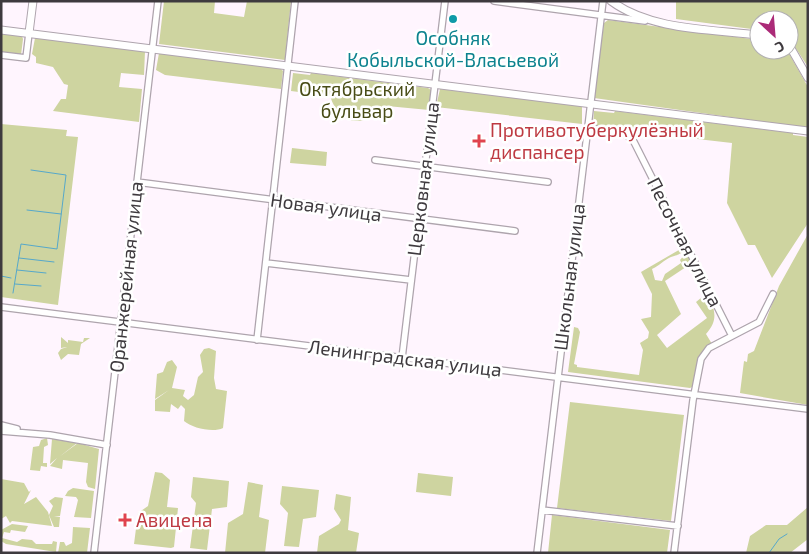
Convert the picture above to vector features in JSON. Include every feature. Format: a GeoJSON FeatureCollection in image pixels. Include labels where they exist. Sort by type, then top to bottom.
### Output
{"type":"FeatureCollection","features":[{"type":"Feature","properties":{"kind":"main road"},"geometry":{"type":"LineString","coordinates":[[29,33],[33,1]]}},
{"type":"Feature","properties":{"kind":"main road"},"geometry":{"type":"LineString","coordinates":[[611,1],[621,8],[663,23],[749,34]]}},
{"type":"Feature","properties":{"kind":"main road"},"geometry":{"type":"LineString","coordinates":[[1,30],[808,131]]}},
{"type":"Feature","properties":{"kind":"main road"},"geometry":{"type":"LineString","coordinates":[[798,60],[808,78]]}},
{"type":"Feature","properties":{"kind":"street","name":"Оранжерейная улица"},"geometry":{"type":"LineString","coordinates":[[94,553],[158,1]]}},
{"type":"Feature","properties":{"kind":"street"},"geometry":{"type":"LineString","coordinates":[[258,340],[295,1]]}},
{"type":"Feature","properties":{"kind":"street","name":"Церковная улица"},"geometry":{"type":"LineString","coordinates":[[402,358],[444,1]]}},
{"type":"Feature","properties":{"kind":"street"},"geometry":{"type":"LineString","coordinates":[[494,1],[663,23]]}},
{"type":"Feature","properties":{"kind":"street","name":"Школьная улица"},"geometry":{"type":"LineString","coordinates":[[537,553],[603,1]]}},
{"type":"Feature","properties":{"kind":"street"},"geometry":{"type":"LineString","coordinates":[[618,17],[622,13],[621,8]]}},
{"type":"Feature","properties":{"kind":"street"},"geometry":{"type":"LineString","coordinates":[[1,55],[26,58],[29,33]]}},
{"type":"Feature","properties":{"kind":"street","name":"Песочная улица"},"geometry":{"type":"LineString","coordinates":[[587,128],[622,132],[634,140],[732,336]]}},
{"type":"Feature","properties":{"kind":"street"},"geometry":{"type":"LineString","coordinates":[[375,160],[548,182]]}},
{"type":"Feature","properties":{"kind":"street","name":"Новая улица"},"geometry":{"type":"LineString","coordinates":[[137,182],[515,230]]}},
{"type":"Feature","properties":{"kind":"street"},"geometry":{"type":"LineString","coordinates":[[266,263],[411,280]]}},
{"type":"Feature","properties":{"kind":"street"},"geometry":{"type":"LineString","coordinates":[[674,553],[699,366],[704,353],[759,322],[773,294]]}},
{"type":"Feature","properties":{"kind":"street","name":"Ленинградская улица"},"geometry":{"type":"LineString","coordinates":[[1,307],[808,409]]}},
{"type":"Feature","properties":{"kind":"street"},"geometry":{"type":"LineString","coordinates":[[1,425],[21,432]]}},
{"type":"Feature","properties":{"kind":"street"},"geometry":{"type":"LineString","coordinates":[[1,431],[21,432],[107,445]]}},
{"type":"Feature","properties":{"kind":"street"},"geometry":{"type":"LineString","coordinates":[[542,510],[678,526]]}},
{"type":"Feature","properties":{"kind":"green space"},"geometry":{"type":"Polygon","coordinates":[[[164,1],[215,1],[214,13],[244,17],[247,1],[291,1],[285,60],[159,44],[164,1]]]}},
{"type":"Feature","properties":{"kind":"green space"},"geometry":{"type":"Polygon","coordinates":[[[676,1],[808,1],[808,67],[799,53],[799,10],[749,10],[749,29],[676,19],[676,1]]]}},
{"type":"Feature","properties":{"kind":"green space"},"geometry":{"type":"Polygon","coordinates":[[[608,20],[749,39],[749,60],[793,60],[808,87],[808,128],[594,98],[604,23],[608,20]]]}},
{"type":"Feature","properties":{"kind":"green space"},"geometry":{"type":"Polygon","coordinates":[[[1,33],[22,36],[21,55],[1,52],[1,33]]]}},
{"type":"Feature","properties":{"kind":"green space"},"geometry":{"type":"Polygon","coordinates":[[[35,38],[145,51],[144,75],[121,73],[119,87],[142,89],[139,122],[53,111],[61,99],[66,99],[68,85],[64,84],[53,67],[36,63],[36,57],[32,54],[35,38]]]}},
{"type":"Feature","properties":{"kind":"green space","name":"Октябрьский бульвар"},"geometry":{"type":"Polygon","coordinates":[[[159,53],[279,67],[283,71],[281,89],[165,75],[156,70],[159,53]]]}},
{"type":"Feature","properties":{"kind":"green space","name":"Октябрьский бульвар"},"geometry":{"type":"Polygon","coordinates":[[[293,73],[310,75],[311,73],[428,88],[431,90],[429,110],[387,106],[370,118],[354,121],[340,114],[330,96],[291,91],[293,73]]]}},
{"type":"Feature","properties":{"kind":"green space","name":"Октябрьский бульвар"},"geometry":{"type":"Polygon","coordinates":[[[440,89],[582,106],[582,124],[436,107],[440,89]]]}},
{"type":"Feature","properties":{"kind":"green space"},"geometry":{"type":"Polygon","coordinates":[[[594,111],[614,113],[615,111],[793,133],[793,135],[808,137],[808,223],[772,278],[755,245],[748,245],[727,203],[732,143],[593,127],[594,111]]]}},
{"type":"Feature","properties":{"kind":"green space"},"geometry":{"type":"Polygon","coordinates":[[[1,124],[67,130],[66,136],[78,137],[58,305],[1,297],[1,124]]]}},
{"type":"Feature","properties":{"kind":"green space"},"geometry":{"type":"Polygon","coordinates":[[[292,148],[327,152],[326,166],[290,163],[292,148]]]}},
{"type":"Feature","properties":{"kind":"green space"},"geometry":{"type":"Polygon","coordinates":[[[808,234],[808,405],[740,393],[744,361],[747,362],[748,354],[754,351],[779,286],[808,234]]]}},
{"type":"Feature","properties":{"kind":"green space"},"geometry":{"type":"Polygon","coordinates":[[[684,247],[686,249],[682,252],[668,258],[652,269],[655,280],[662,281],[665,274],[681,263],[683,266],[680,260],[686,253],[692,263],[665,281],[681,314],[657,335],[667,348],[707,318],[696,302],[707,293],[714,309],[713,324],[706,334],[712,344],[698,358],[694,386],[690,388],[568,372],[574,327],[578,328],[580,332],[574,364],[577,367],[639,375],[643,350],[640,343],[648,338],[649,332],[641,319],[651,317],[652,294],[641,272],[684,247]]]}},
{"type":"Feature","properties":{"kind":"green space"},"geometry":{"type":"Polygon","coordinates":[[[61,337],[68,343],[68,340],[83,342],[84,338],[90,338],[81,344],[79,355],[68,354],[61,360],[58,353],[61,349],[67,347],[61,348],[61,337]]]}},
{"type":"Feature","properties":{"kind":"green space"},"geometry":{"type":"Polygon","coordinates":[[[209,348],[216,351],[214,378],[216,389],[227,391],[223,428],[208,430],[188,424],[184,421],[185,409],[181,405],[178,409],[171,404],[170,412],[155,411],[155,400],[169,390],[155,399],[157,374],[163,372],[167,362],[172,360],[177,367],[172,388],[185,390],[183,396],[188,400],[194,395],[198,377],[203,372],[200,355],[204,349],[209,348]]]}},
{"type":"Feature","properties":{"kind":"green space"},"geometry":{"type":"Polygon","coordinates":[[[570,402],[684,415],[671,521],[557,508],[570,402]]]}},
{"type":"Feature","properties":{"kind":"green space"},"geometry":{"type":"Polygon","coordinates":[[[47,438],[48,445],[44,447],[43,463],[47,463],[47,467],[41,466],[40,471],[30,470],[33,447],[39,446],[41,440],[47,438]]]}},
{"type":"Feature","properties":{"kind":"green space"},"geometry":{"type":"Polygon","coordinates":[[[52,439],[77,443],[59,457],[78,443],[99,449],[95,489],[88,487],[86,482],[88,463],[63,460],[62,469],[50,466],[57,458],[50,464],[52,439]]]}},
{"type":"Feature","properties":{"kind":"green space"},"geometry":{"type":"Polygon","coordinates":[[[155,472],[162,473],[170,480],[167,507],[178,508],[174,547],[171,548],[134,544],[138,513],[148,506],[155,472]]]}},
{"type":"Feature","properties":{"kind":"green space"},"geometry":{"type":"Polygon","coordinates":[[[418,473],[453,477],[451,496],[416,492],[418,473]]]}},
{"type":"Feature","properties":{"kind":"green space"},"geometry":{"type":"Polygon","coordinates":[[[193,477],[229,481],[227,507],[212,509],[207,550],[190,548],[196,503],[191,497],[193,477]]]}},
{"type":"Feature","properties":{"kind":"green space"},"geometry":{"type":"Polygon","coordinates":[[[1,479],[24,483],[29,492],[31,490],[24,504],[36,497],[48,512],[52,526],[12,521],[10,523],[6,516],[1,519],[1,479]]]}},
{"type":"Feature","properties":{"kind":"green space"},"geometry":{"type":"Polygon","coordinates":[[[248,482],[263,485],[259,517],[269,520],[265,553],[225,553],[228,523],[243,514],[248,482]]]}},
{"type":"Feature","properties":{"kind":"green space"},"geometry":{"type":"Polygon","coordinates":[[[282,486],[319,490],[316,517],[303,519],[299,547],[284,546],[288,513],[280,504],[282,486]]]}},
{"type":"Feature","properties":{"kind":"green space"},"geometry":{"type":"Polygon","coordinates":[[[73,488],[94,491],[91,518],[74,517],[78,500],[76,497],[65,496],[73,488]]]}},
{"type":"Feature","properties":{"kind":"green space"},"geometry":{"type":"Polygon","coordinates":[[[336,494],[351,497],[348,530],[359,533],[356,553],[317,553],[319,536],[339,524],[341,520],[334,509],[336,494]]]}},
{"type":"Feature","properties":{"kind":"green space"},"geometry":{"type":"Polygon","coordinates":[[[55,497],[63,498],[60,516],[54,516],[60,517],[59,527],[54,527],[49,515],[53,506],[49,501],[55,497]]]}},
{"type":"Feature","properties":{"kind":"green space"},"geometry":{"type":"Polygon","coordinates":[[[808,507],[808,539],[790,553],[746,553],[750,536],[766,525],[787,525],[808,507]]]}},
{"type":"Feature","properties":{"kind":"green space"},"geometry":{"type":"Polygon","coordinates":[[[552,515],[670,530],[667,553],[548,553],[552,515]]]}},
{"type":"Feature","properties":{"kind":"green space"},"geometry":{"type":"Polygon","coordinates":[[[12,524],[28,526],[25,532],[11,530],[10,533],[4,532],[2,538],[17,542],[22,539],[32,540],[36,544],[52,544],[53,541],[57,542],[56,552],[6,544],[1,541],[1,530],[12,524]]]}},
{"type":"Feature","properties":{"kind":"green space"},"geometry":{"type":"Polygon","coordinates":[[[73,527],[90,528],[87,553],[58,553],[60,542],[64,542],[66,546],[72,543],[73,527]]]}},
{"type":"Feature","properties":{"kind":"waterway"},"geometry":{"type":"LineString","coordinates":[[13,293],[21,244],[57,249],[66,175],[31,170]]}},
{"type":"Feature","properties":{"kind":"waterway"},"geometry":{"type":"LineString","coordinates":[[27,210],[61,214]]}},
{"type":"Feature","properties":{"kind":"waterway"},"geometry":{"type":"LineString","coordinates":[[19,258],[54,262]]}},
{"type":"Feature","properties":{"kind":"waterway"},"geometry":{"type":"LineString","coordinates":[[17,270],[46,273]]}},
{"type":"Feature","properties":{"kind":"waterway"},"geometry":{"type":"LineString","coordinates":[[1,276],[11,278]]}},
{"type":"Feature","properties":{"kind":"waterway"},"geometry":{"type":"LineString","coordinates":[[15,284],[41,286]]}},
{"type":"Feature","properties":{"kind":"waterway"},"geometry":{"type":"LineString","coordinates":[[769,553],[779,539],[787,534]]}},
{"type":"Feature","properties":{"kind":"place","name":"Особняк Кобыльской-Власьевой"},"geometry":{"type":"Point","coordinates":[453,19]}},
{"type":"Feature","properties":{"kind":"place","name":"Противотуберкулёзный диспансер"},"geometry":{"type":"Point","coordinates":[479,141]}},
{"type":"Feature","properties":{"kind":"place","name":"Авицена"},"geometry":{"type":"Point","coordinates":[125,520]}}]}
